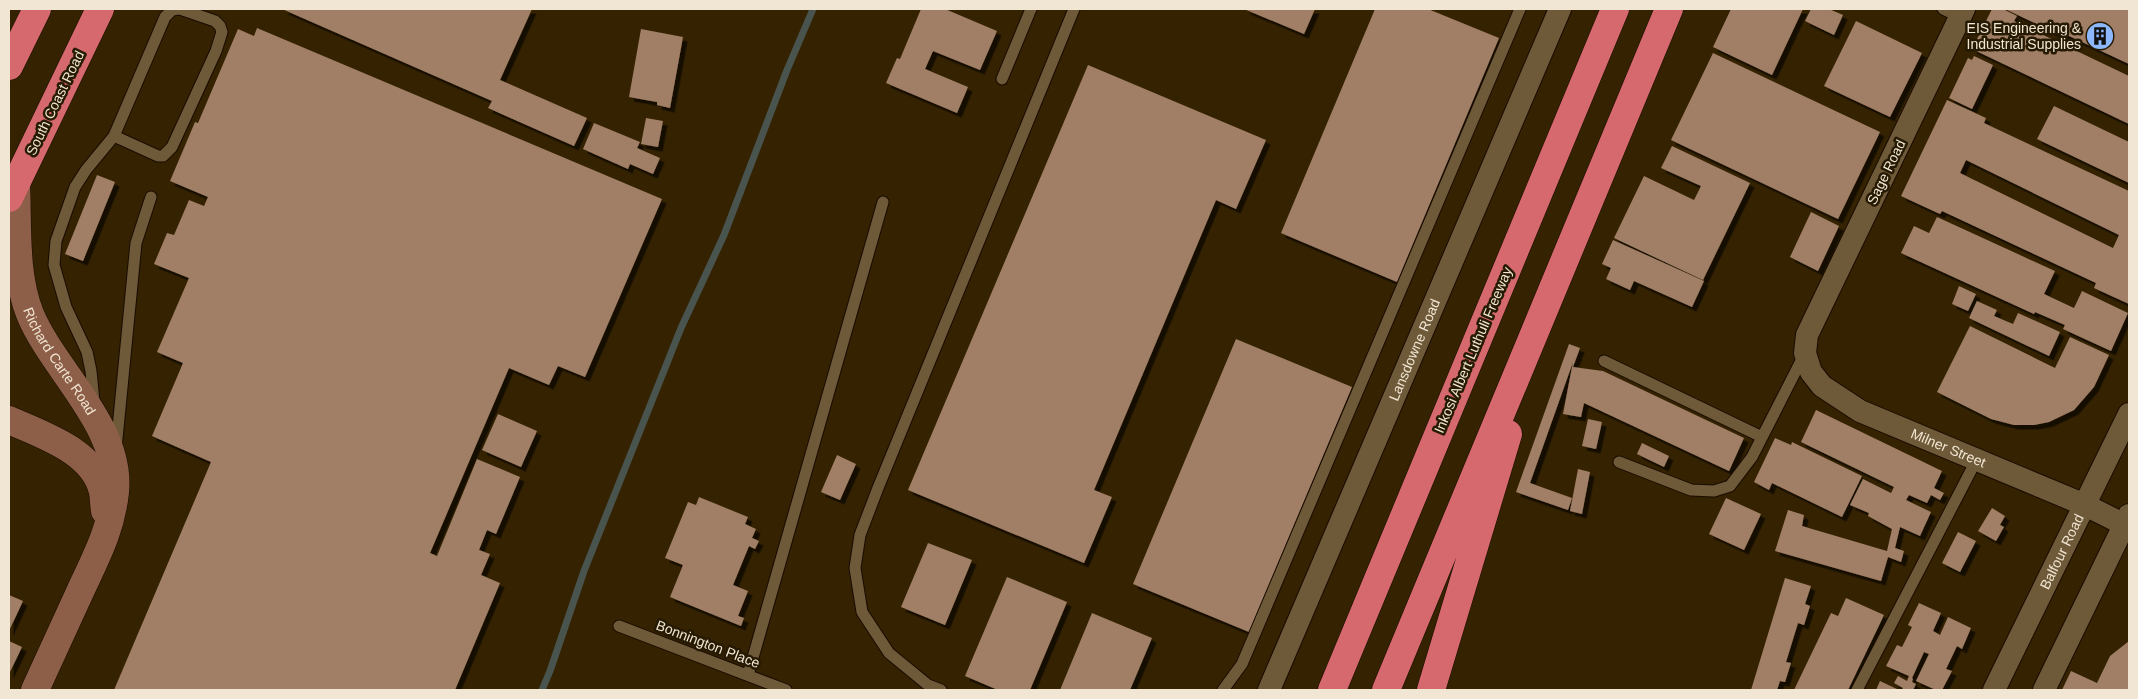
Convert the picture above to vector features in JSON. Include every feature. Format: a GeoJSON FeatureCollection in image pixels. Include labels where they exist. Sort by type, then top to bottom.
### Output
{"type":"FeatureCollection","features":[{"type":"Feature","properties":{"kind":"highway"},"geometry":{"type":"LineString","coordinates":[[9,66],[37,9]]}},
{"type":"Feature","properties":{"kind":"highway","name":"South Coast Road"},"geometry":{"type":"LineString","coordinates":[[12,190],[100,9]]}},
{"type":"Feature","properties":{"kind":"highway","name":"Inkosi Albert Luthuli Freeway"},"geometry":{"type":"LineString","coordinates":[[1327,690],[1337,679],[1615,9]]}},
{"type":"Feature","properties":{"kind":"highway"},"geometry":{"type":"LineString","coordinates":[[1386,690],[1552,286],[1669,9]]}},
{"type":"Feature","properties":{"kind":"highway"},"geometry":{"type":"LineString","coordinates":[[1431,690],[1552,286]]}},
{"type":"Feature","properties":{"kind":"street","name":"Lansdowne Road"},"geometry":{"type":"LineString","coordinates":[[1269,690],[1560,9]]}},
{"type":"Feature","properties":{"kind":"street","name":"Sage Road"},"geometry":{"type":"LineString","coordinates":[[1806,344],[1956,12]]}},
{"type":"Feature","properties":{"kind":"street","name":"Richard Carte Road"},"geometry":{"type":"LineString","coordinates":[[12,190],[22,288],[30,314],[44,340],[95,419],[108,446],[114,468],[115,490],[108,532],[35,690]]}},
{"type":"Feature","properties":{"kind":"street","name":"Milner Street"},"geometry":{"type":"LineString","coordinates":[[1806,344],[1811,372],[1822,386],[1860,411],[2128,523]]}},
{"type":"Feature","properties":{"kind":"street","name":"Balfour Road"},"geometry":{"type":"LineString","coordinates":[[1994,690],[2129,414]]}},
{"type":"Feature","properties":{"kind":"street"},"geometry":{"type":"LineString","coordinates":[[9,420],[64,446],[84,460],[96,476],[102,490],[108,532]]}},
{"type":"Feature","properties":{"kind":"street"},"geometry":{"type":"LineString","coordinates":[[2044,690],[2128,523]]}},
{"type":"Feature","properties":{"kind":"lane"},"geometry":{"type":"LineString","coordinates":[[95,419],[91,371],[87,352],[66,307],[54,265],[56,242],[75,187],[86,170],[114,136],[166,17],[172,10],[180,9],[215,21],[220,26],[222,32],[216,51],[172,147],[163,156],[158,156],[114,136]]}},
{"type":"Feature","properties":{"kind":"lane"},"geometry":{"type":"LineString","coordinates":[[1002,79],[1031,9]]}},
{"type":"Feature","properties":{"kind":"lane"},"geometry":{"type":"LineString","coordinates":[[941,690],[928,685],[889,653],[862,612],[855,568],[860,535],[1074,9]]}},
{"type":"Feature","properties":{"kind":"lane"},"geometry":{"type":"LineString","coordinates":[[1223,690],[1242,664],[1520,9]]}},
{"type":"Feature","properties":{"kind":"lane"},"geometry":{"type":"LineString","coordinates":[[114,468],[121,412],[128,316],[136,243],[151,197]]}},
{"type":"Feature","properties":{"kind":"lane"},"geometry":{"type":"LineString","coordinates":[[748,675],[883,202]]}},
{"type":"Feature","properties":{"kind":"lane"},"geometry":{"type":"LineString","coordinates":[[1619,462],[1691,490],[1714,491],[1730,486],[1744,470],[1762,437],[1806,344]]}},
{"type":"Feature","properties":{"kind":"lane"},"geometry":{"type":"LineString","coordinates":[[1604,362],[1762,437]]}},
{"type":"Feature","properties":{"kind":"lane"},"geometry":{"type":"LineString","coordinates":[[1857,690],[1977,459]]}},
{"type":"Feature","properties":{"kind":"lane","name":"Bonnington Place"},"geometry":{"type":"LineString","coordinates":[[620,626],[786,690]]}},
{"type":"Feature","properties":{"kind":"building"},"geometry":{"type":"Polygon","coordinates":[[[282,9],[532,9],[500,80],[587,118],[574,146],[488,108],[492,101],[282,9]]]}},
{"type":"Feature","properties":{"kind":"building"},"geometry":{"type":"Polygon","coordinates":[[[921,9],[945,9],[997,31],[980,70],[933,51],[925,69],[968,87],[957,113],[886,83],[897,58],[900,59],[921,9]]]}},
{"type":"Feature","properties":{"kind":"building"},"geometry":{"type":"Polygon","coordinates":[[[1244,9],[1315,9],[1304,34],[1244,9]]]}},
{"type":"Feature","properties":{"kind":"building"},"geometry":{"type":"Polygon","coordinates":[[[1375,9],[1428,9],[1499,38],[1397,282],[1281,233],[1375,9]]]}},
{"type":"Feature","properties":{"kind":"building"},"geometry":{"type":"Polygon","coordinates":[[[1731,9],[1803,9],[1772,75],[1713,47],[1731,9]]]}},
{"type":"Feature","properties":{"kind":"building"},"geometry":{"type":"Polygon","coordinates":[[[1811,9],[1829,9],[1843,15],[1834,35],[1805,21],[1811,9]]]}},
{"type":"Feature","properties":{"kind":"building"},"geometry":{"type":"Polygon","coordinates":[[[1992,9],[2003,9],[2017,16],[2014,21],[2129,76],[2129,124],[1972,49],[1992,9]]]}},
{"type":"Feature","properties":{"kind":"building","name":"EIS Engineering & Industrial Supplies"},"geometry":{"type":"Polygon","coordinates":[[[2005,9],[2129,9],[2129,64],[2067,35],[2066,38],[2005,9]]]}},
{"type":"Feature","properties":{"kind":"building"},"geometry":{"type":"Polygon","coordinates":[[[1856,21],[1922,53],[1890,117],[1824,86],[1856,21]]]}},
{"type":"Feature","properties":{"kind":"building"},"geometry":{"type":"Polygon","coordinates":[[[257,28],[662,199],[585,377],[558,366],[549,385],[509,368],[430,553],[437,556],[477,459],[520,477],[496,534],[487,530],[479,550],[490,554],[481,575],[500,583],[455,690],[114,690],[211,462],[152,436],[183,363],[157,352],[189,278],[154,264],[167,233],[174,235],[189,200],[204,206],[208,197],[170,181],[195,122],[198,123],[238,29],[254,36],[257,28]]]}},
{"type":"Feature","properties":{"kind":"building"},"geometry":{"type":"Polygon","coordinates":[[[641,29],[683,37],[670,108],[657,105],[657,102],[629,97],[641,29]]]}},
{"type":"Feature","properties":{"kind":"building"},"geometry":{"type":"Polygon","coordinates":[[[1713,53],[1880,132],[1838,219],[1671,140],[1713,53]]]}},
{"type":"Feature","properties":{"kind":"building"},"geometry":{"type":"Polygon","coordinates":[[[1974,56],[1993,65],[1972,109],[1949,98],[1968,58],[1972,60],[1974,56]]]}},
{"type":"Feature","properties":{"kind":"building"},"geometry":{"type":"Polygon","coordinates":[[[1088,65],[1266,140],[1236,209],[1216,200],[1094,490],[1112,497],[1084,563],[908,490],[1088,65]]]}},
{"type":"Feature","properties":{"kind":"building"},"geometry":{"type":"Polygon","coordinates":[[[1947,100],[1986,118],[1984,123],[2129,191],[2129,304],[2094,288],[2096,283],[1942,211],[1940,214],[1901,196],[1947,100]],[[1966,160],[1960,173],[2113,248],[2119,235],[1966,160]]]}},
{"type":"Feature","properties":{"kind":"building"},"geometry":{"type":"Polygon","coordinates":[[[2054,106],[2129,142],[2129,183],[2037,139],[2054,106]]]}},
{"type":"Feature","properties":{"kind":"building"},"geometry":{"type":"Polygon","coordinates":[[[646,118],[663,121],[658,147],[641,144],[646,118]]]}},
{"type":"Feature","properties":{"kind":"building"},"geometry":{"type":"Polygon","coordinates":[[[594,123],[640,142],[637,148],[660,158],[653,174],[630,164],[628,169],[583,149],[594,123]]]}},
{"type":"Feature","properties":{"kind":"building"},"geometry":{"type":"Polygon","coordinates":[[[1672,146],[1750,183],[1703,280],[1614,238],[1644,176],[1694,200],[1701,186],[1661,168],[1672,146]]]}},
{"type":"Feature","properties":{"kind":"building"},"geometry":{"type":"Polygon","coordinates":[[[97,175],[115,182],[83,261],[65,254],[97,175]]]}},
{"type":"Feature","properties":{"kind":"building"},"geometry":{"type":"Polygon","coordinates":[[[1811,212],[1839,226],[1818,271],[1790,257],[1811,212]]]}},
{"type":"Feature","properties":{"kind":"building"},"geometry":{"type":"Polygon","coordinates":[[[1937,217],[2055,271],[2044,294],[2074,308],[2082,291],[2128,313],[2111,351],[2063,329],[2065,325],[2035,312],[2034,314],[1901,253],[1914,226],[1929,233],[1937,217]]]}},
{"type":"Feature","properties":{"kind":"building"},"geometry":{"type":"Polygon","coordinates":[[[1613,240],[1704,281],[1692,307],[1634,281],[1630,290],[1606,279],[1611,268],[1602,264],[1613,240]]]}},
{"type":"Feature","properties":{"kind":"building"},"geometry":{"type":"Polygon","coordinates":[[[1959,286],[1976,294],[1968,311],[1952,304],[1959,286]]]}},
{"type":"Feature","properties":{"kind":"building"},"geometry":{"type":"Polygon","coordinates":[[[1977,301],[1997,310],[1994,316],[2013,324],[2018,313],[2060,332],[2049,356],[1969,318],[1977,301]]]}},
{"type":"Feature","properties":{"kind":"building"},"geometry":{"type":"Polygon","coordinates":[[[1970,326],[2055,368],[2070,337],[2109,355],[2094,387],[2074,410],[2049,422],[2034,425],[2014,425],[1991,419],[1937,392],[1970,326]]]}},
{"type":"Feature","properties":{"kind":"building"},"geometry":{"type":"Polygon","coordinates":[[[1236,339],[1352,387],[1249,632],[1133,584],[1236,339]]]}},
{"type":"Feature","properties":{"kind":"building"},"geometry":{"type":"Polygon","coordinates":[[[1569,344],[1580,348],[1573,367],[1603,371],[1744,438],[1729,471],[1584,403],[1581,417],[1563,414],[1573,362],[1530,483],[1572,498],[1568,510],[1516,492],[1569,344]]]}},
{"type":"Feature","properties":{"kind":"building"},"geometry":{"type":"Polygon","coordinates":[[[1816,410],[1942,471],[1934,488],[1944,493],[1940,500],[1931,495],[1927,503],[1909,495],[1906,500],[1931,512],[1920,536],[1900,527],[1895,548],[1904,551],[1901,562],[1888,557],[1881,581],[1775,551],[1788,510],[1804,515],[1802,526],[1887,551],[1892,529],[1868,516],[1869,513],[1850,505],[1863,479],[1891,493],[1894,487],[1801,442],[1816,410]]]}},
{"type":"Feature","properties":{"kind":"building"},"geometry":{"type":"Polygon","coordinates":[[[498,414],[537,431],[521,467],[482,450],[498,414]]]}},
{"type":"Feature","properties":{"kind":"building"},"geometry":{"type":"Polygon","coordinates":[[[1588,419],[1602,422],[1596,449],[1582,446],[1588,419]]]}},
{"type":"Feature","properties":{"kind":"building"},"geometry":{"type":"Polygon","coordinates":[[[1775,438],[1791,445],[1792,442],[1862,476],[1842,517],[1772,483],[1769,490],[1754,482],[1775,438]]]}},
{"type":"Feature","properties":{"kind":"building"},"geometry":{"type":"Polygon","coordinates":[[[1642,443],[1669,456],[1664,467],[1637,454],[1642,443]]]}},
{"type":"Feature","properties":{"kind":"building"},"geometry":{"type":"Polygon","coordinates":[[[837,455],[856,464],[840,500],[821,492],[837,455]]]}},
{"type":"Feature","properties":{"kind":"building"},"geometry":{"type":"Polygon","coordinates":[[[1578,469],[1590,472],[1582,514],[1570,511],[1578,469]]]}},
{"type":"Feature","properties":{"kind":"building"},"geometry":{"type":"Polygon","coordinates":[[[699,497],[748,517],[745,524],[756,529],[752,538],[759,541],[755,549],[749,546],[733,585],[748,591],[738,616],[744,618],[741,626],[670,597],[683,565],[665,558],[688,502],[696,505],[699,497]]]}},
{"type":"Feature","properties":{"kind":"building"},"geometry":{"type":"Polygon","coordinates":[[[1726,498],[1761,514],[1744,550],[1709,534],[1726,498]]]}},
{"type":"Feature","properties":{"kind":"building"},"geometry":{"type":"Polygon","coordinates":[[[1992,508],[2005,516],[2000,525],[2004,527],[1996,541],[1978,531],[1992,508]]]}},
{"type":"Feature","properties":{"kind":"building"},"geometry":{"type":"Polygon","coordinates":[[[1958,532],[1976,541],[1960,572],[1942,563],[1958,532]]]}},
{"type":"Feature","properties":{"kind":"building"},"geometry":{"type":"Polygon","coordinates":[[[928,543],[972,560],[945,625],[901,607],[928,543]]]}},
{"type":"Feature","properties":{"kind":"building"},"geometry":{"type":"Polygon","coordinates":[[[1007,577],[1067,602],[1030,690],[998,690],[965,676],[1007,577]]]}},
{"type":"Feature","properties":{"kind":"building"},"geometry":{"type":"Polygon","coordinates":[[[1785,578],[1811,586],[1805,604],[1810,606],[1804,625],[1798,623],[1786,662],[1791,663],[1785,682],[1780,681],[1777,690],[1751,690],[1785,578]]]}},
{"type":"Feature","properties":{"kind":"building"},"geometry":{"type":"Polygon","coordinates":[[[9,595],[23,601],[9,631],[9,595]]]}},
{"type":"Feature","properties":{"kind":"building"},"geometry":{"type":"Polygon","coordinates":[[[1846,598],[1884,615],[1848,690],[1794,690],[1831,613],[1838,616],[1846,598]]]}},
{"type":"Feature","properties":{"kind":"building"},"geometry":{"type":"Polygon","coordinates":[[[1919,603],[1941,613],[1933,631],[1940,635],[1948,617],[1971,628],[1962,649],[1957,646],[1946,669],[1952,671],[1942,690],[1936,690],[1916,681],[1929,654],[1924,652],[1912,678],[1912,682],[1916,684],[1913,690],[1902,690],[1903,688],[1894,683],[1898,676],[1907,681],[1909,676],[1886,666],[1897,645],[1902,647],[1912,627],[1908,625],[1919,603]]]}},
{"type":"Feature","properties":{"kind":"building"},"geometry":{"type":"Polygon","coordinates":[[[1092,613],[1152,638],[1130,690],[1060,690],[1092,613]]]}},
{"type":"Feature","properties":{"kind":"building"},"geometry":{"type":"Polygon","coordinates":[[[9,641],[22,647],[9,674],[9,641]]]}},
{"type":"Feature","properties":{"kind":"building"},"geometry":{"type":"Polygon","coordinates":[[[2129,641],[2129,690],[2062,690],[2071,671],[2097,683],[2110,656],[2129,641]]]}},
{"type":"Feature","properties":{"kind":"building"},"geometry":{"type":"Polygon","coordinates":[[[1880,681],[1899,690],[1876,690],[1880,681]]]}},
{"type":"Feature","properties":{"kind":"waterway"},"geometry":{"type":"LineString","coordinates":[[542,690],[584,571],[681,328],[724,235],[787,70],[813,9]]}},
{"type":"Feature","properties":{"kind":"place","name":"EIS Engineering & Industrial Supplies"},"geometry":{"type":"Point","coordinates":[2100,36]}}]}
